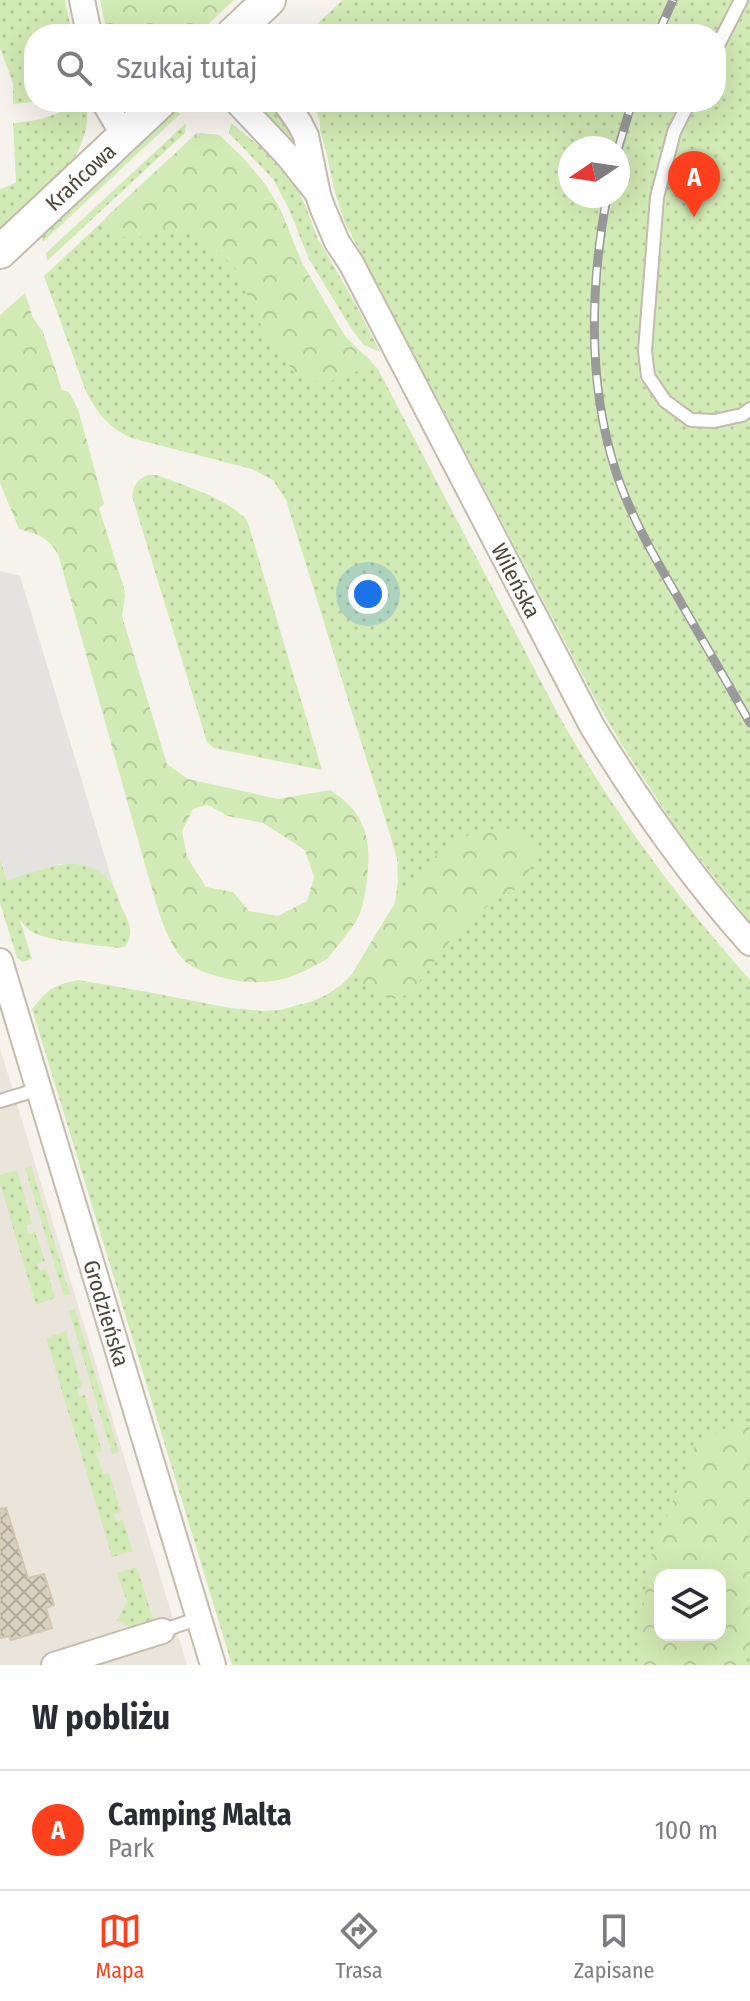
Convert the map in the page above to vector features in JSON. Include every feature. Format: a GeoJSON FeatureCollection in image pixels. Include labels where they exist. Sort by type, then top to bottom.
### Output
{"type":"FeatureCollection","features":[{"type":"Feature","properties":{"kind":"street"},"geometry":{"type":"LineString","coordinates":[[82,0],[87,24]]}},
{"type":"Feature","properties":{"kind":"street"},"geometry":{"type":"LineString","coordinates":[[244,24],[269,0]]}},
{"type":"Feature","properties":{"kind":"street"},"geometry":{"type":"LineString","coordinates":[[110,112],[124,136]]}},
{"type":"Feature","properties":{"kind":"street","name":"Krańcowa"},"geometry":{"type":"LineString","coordinates":[[0,252],[149,112]]}},
{"type":"Feature","properties":{"kind":"street","name":"Wileńska"},"geometry":{"type":"LineString","coordinates":[[246,112],[288,156],[318,195]]}},
{"type":"Feature","properties":{"kind":"street","name":"Wileńska"},"geometry":{"type":"LineString","coordinates":[[292,112],[306,136],[318,195],[337,242],[351,263],[592,726],[672,846],[750,943]]}},
{"type":"Feature","properties":{"kind":"street","name":"Grodzieńska"},"geometry":{"type":"LineString","coordinates":[[0,961],[213,1665]]}},
{"type":"Feature","properties":{"kind":"street"},"geometry":{"type":"LineString","coordinates":[[54,1665],[162,1631]]}},
{"type":"Feature","properties":{"kind":"lane"},"geometry":{"type":"LineString","coordinates":[[726,32],[743,2]]}},
{"type":"Feature","properties":{"kind":"lane"},"geometry":{"type":"LineString","coordinates":[[684,112],[674,132],[657,197],[645,351],[648,376],[665,401],[691,420],[714,421],[742,415],[750,409]]}},
{"type":"Feature","properties":{"kind":"lane"},"geometry":{"type":"LineString","coordinates":[[0,1101],[39,1089]]}},
{"type":"Feature","properties":{"kind":"lane"},"geometry":{"type":"LineString","coordinates":[[162,1631],[199,1618]]}},
{"type":"Feature","properties":{"kind":"shaded area"},"geometry":{"type":"Polygon","coordinates":[[[0,571],[20,576],[113,884],[102,873],[75,864],[60,864],[7,880],[0,858],[0,571]]]}},
{"type":"Feature","properties":{"kind":"shaded area"},"geometry":{"type":"Polygon","coordinates":[[[0,1048],[187,1665],[0,1665],[0,1048]]]}},
{"type":"Feature","properties":{"kind":"green space"},"geometry":{"type":"Polygon","coordinates":[[[0,0],[65,0],[70,24],[24,24],[24,103],[13,104],[13,83],[0,48],[0,0]]]}},
{"type":"Feature","properties":{"kind":"green space"},"geometry":{"type":"Polygon","coordinates":[[[100,0],[234,0],[209,24],[105,24],[100,0]]]}},
{"type":"Feature","properties":{"kind":"green space"},"geometry":{"type":"Polygon","coordinates":[[[343,0],[750,0],[750,922],[682,837],[594,697],[345,223],[316,112],[726,112],[726,24],[317,24],[343,0]]]}},
{"type":"Feature","properties":{"kind":"green space"},"geometry":{"type":"Polygon","coordinates":[[[60,112],[87,112],[82,143],[70,165],[0,232],[0,189],[16,182],[13,123],[60,112]]]}},
{"type":"Feature","properties":{"kind":"green space"},"geometry":{"type":"Polygon","coordinates":[[[172,112],[180,114],[43,242],[41,234],[172,112]]]}},
{"type":"Feature","properties":{"kind":"green space"},"geometry":{"type":"Polygon","coordinates":[[[263,112],[280,112],[298,143],[292,143],[263,112]]]}},
{"type":"Feature","properties":{"kind":"green space"},"geometry":{"type":"Polygon","coordinates":[[[186,123],[185,133],[47,261],[46,253],[186,123]]]}},
{"type":"Feature","properties":{"kind":"green space"},"geometry":{"type":"Polygon","coordinates":[[[231,123],[258,145],[261,142],[292,177],[317,237],[380,352],[364,345],[352,330],[309,259],[273,179],[229,133],[231,123]]]}},
{"type":"Feature","properties":{"kind":"green space"},"geometry":{"type":"Polygon","coordinates":[[[197,133],[219,135],[265,184],[280,209],[302,263],[344,335],[378,369],[580,752],[647,853],[750,980],[750,1665],[232,1665],[32,1009],[52,988],[78,980],[230,1008],[263,1011],[313,1001],[341,985],[352,974],[395,903],[397,859],[286,500],[273,480],[252,469],[131,438],[109,424],[85,389],[44,276],[197,133]]]}},
{"type":"Feature","properties":{"kind":"green space"},"geometry":{"type":"Polygon","coordinates":[[[197,133],[219,135],[265,184],[280,209],[302,263],[344,335],[372,362],[352,374],[322,384],[295,373],[264,331],[235,268],[200,235],[165,228],[132,240],[115,234],[105,218],[197,133]]]}},
{"type":"Feature","properties":{"kind":"green space"},"geometry":{"type":"Polygon","coordinates":[[[25,293],[33,318],[43,332],[62,390],[69,392],[78,409],[104,504],[99,508],[124,588],[122,616],[167,764],[188,779],[278,799],[330,790],[351,807],[364,827],[368,864],[360,913],[328,958],[301,972],[280,980],[258,982],[212,975],[185,961],[166,930],[58,554],[46,540],[19,529],[0,483],[0,315],[25,293]],[[208,805],[193,809],[182,831],[187,857],[206,887],[233,892],[249,911],[278,916],[307,901],[314,877],[305,850],[263,823],[228,816],[208,805]]]}},
{"type":"Feature","properties":{"kind":"green space"},"geometry":{"type":"Polygon","coordinates":[[[148,475],[157,475],[205,493],[247,520],[322,770],[214,748],[207,742],[132,496],[137,483],[148,475]]]}},
{"type":"Feature","properties":{"kind":"green space"},"geometry":{"type":"Polygon","coordinates":[[[513,829],[534,851],[526,884],[495,900],[459,929],[412,991],[398,999],[376,995],[352,974],[395,903],[432,858],[477,830],[513,829]]]}},
{"type":"Feature","properties":{"kind":"green space"},"geometry":{"type":"Polygon","coordinates":[[[0,858],[7,880],[62,865],[90,866],[102,872],[114,886],[129,925],[130,934],[125,947],[52,939],[32,932],[20,920],[32,959],[23,962],[17,958],[0,903],[0,858]]]}},
{"type":"Feature","properties":{"kind":"green space"},"geometry":{"type":"Polygon","coordinates":[[[31,1166],[70,1294],[64,1296],[25,1168],[31,1166]]]}},
{"type":"Feature","properties":{"kind":"green space"},"geometry":{"type":"Polygon","coordinates":[[[17,1170],[32,1223],[26,1226],[28,1233],[35,1232],[45,1261],[37,1264],[40,1271],[46,1269],[55,1298],[36,1305],[0,1184],[0,1175],[17,1170]]]}},
{"type":"Feature","properties":{"kind":"green space"},"geometry":{"type":"Polygon","coordinates":[[[75,1309],[119,1452],[112,1454],[69,1311],[75,1309]]]}},
{"type":"Feature","properties":{"kind":"green space"},"geometry":{"type":"Polygon","coordinates":[[[66,1331],[82,1387],[77,1389],[79,1396],[85,1395],[102,1451],[96,1453],[103,1474],[109,1473],[121,1512],[114,1514],[116,1521],[123,1520],[133,1551],[112,1557],[46,1338],[66,1331]]]}},
{"type":"Feature","properties":{"kind":"green space"},"geometry":{"type":"Polygon","coordinates":[[[733,1424],[750,1427],[750,1636],[740,1665],[643,1665],[637,1656],[650,1558],[695,1446],[733,1424]]]}},
{"type":"Feature","properties":{"kind":"green space"},"geometry":{"type":"Polygon","coordinates":[[[137,1567],[153,1619],[136,1624],[138,1631],[117,1621],[127,1602],[117,1573],[137,1567]]]}},
{"type":"Feature","properties":{"kind":"building"},"geometry":{"type":"Polygon","coordinates":[[[6,1508],[28,1578],[44,1574],[54,1605],[46,1608],[52,1628],[11,1640],[9,1636],[0,1638],[0,1509],[6,1508]]]}},
{"type":"Feature","properties":{"kind":"railway"},"geometry":{"type":"LineString","coordinates":[[662,24],[673,0]]}},
{"type":"Feature","properties":{"kind":"railway"},"geometry":{"type":"LineString","coordinates":[[622,136],[629,112]]}},
{"type":"Feature","properties":{"kind":"railway"},"geometry":{"type":"LineString","coordinates":[[605,208],[597,266],[594,336],[600,406],[607,441],[623,491],[645,539],[750,723]]}},
{"type":"Feature","properties":{"kind":"place","name":"Camping Malta"},"geometry":{"type":"Point","coordinates":[694,217]}}]}
